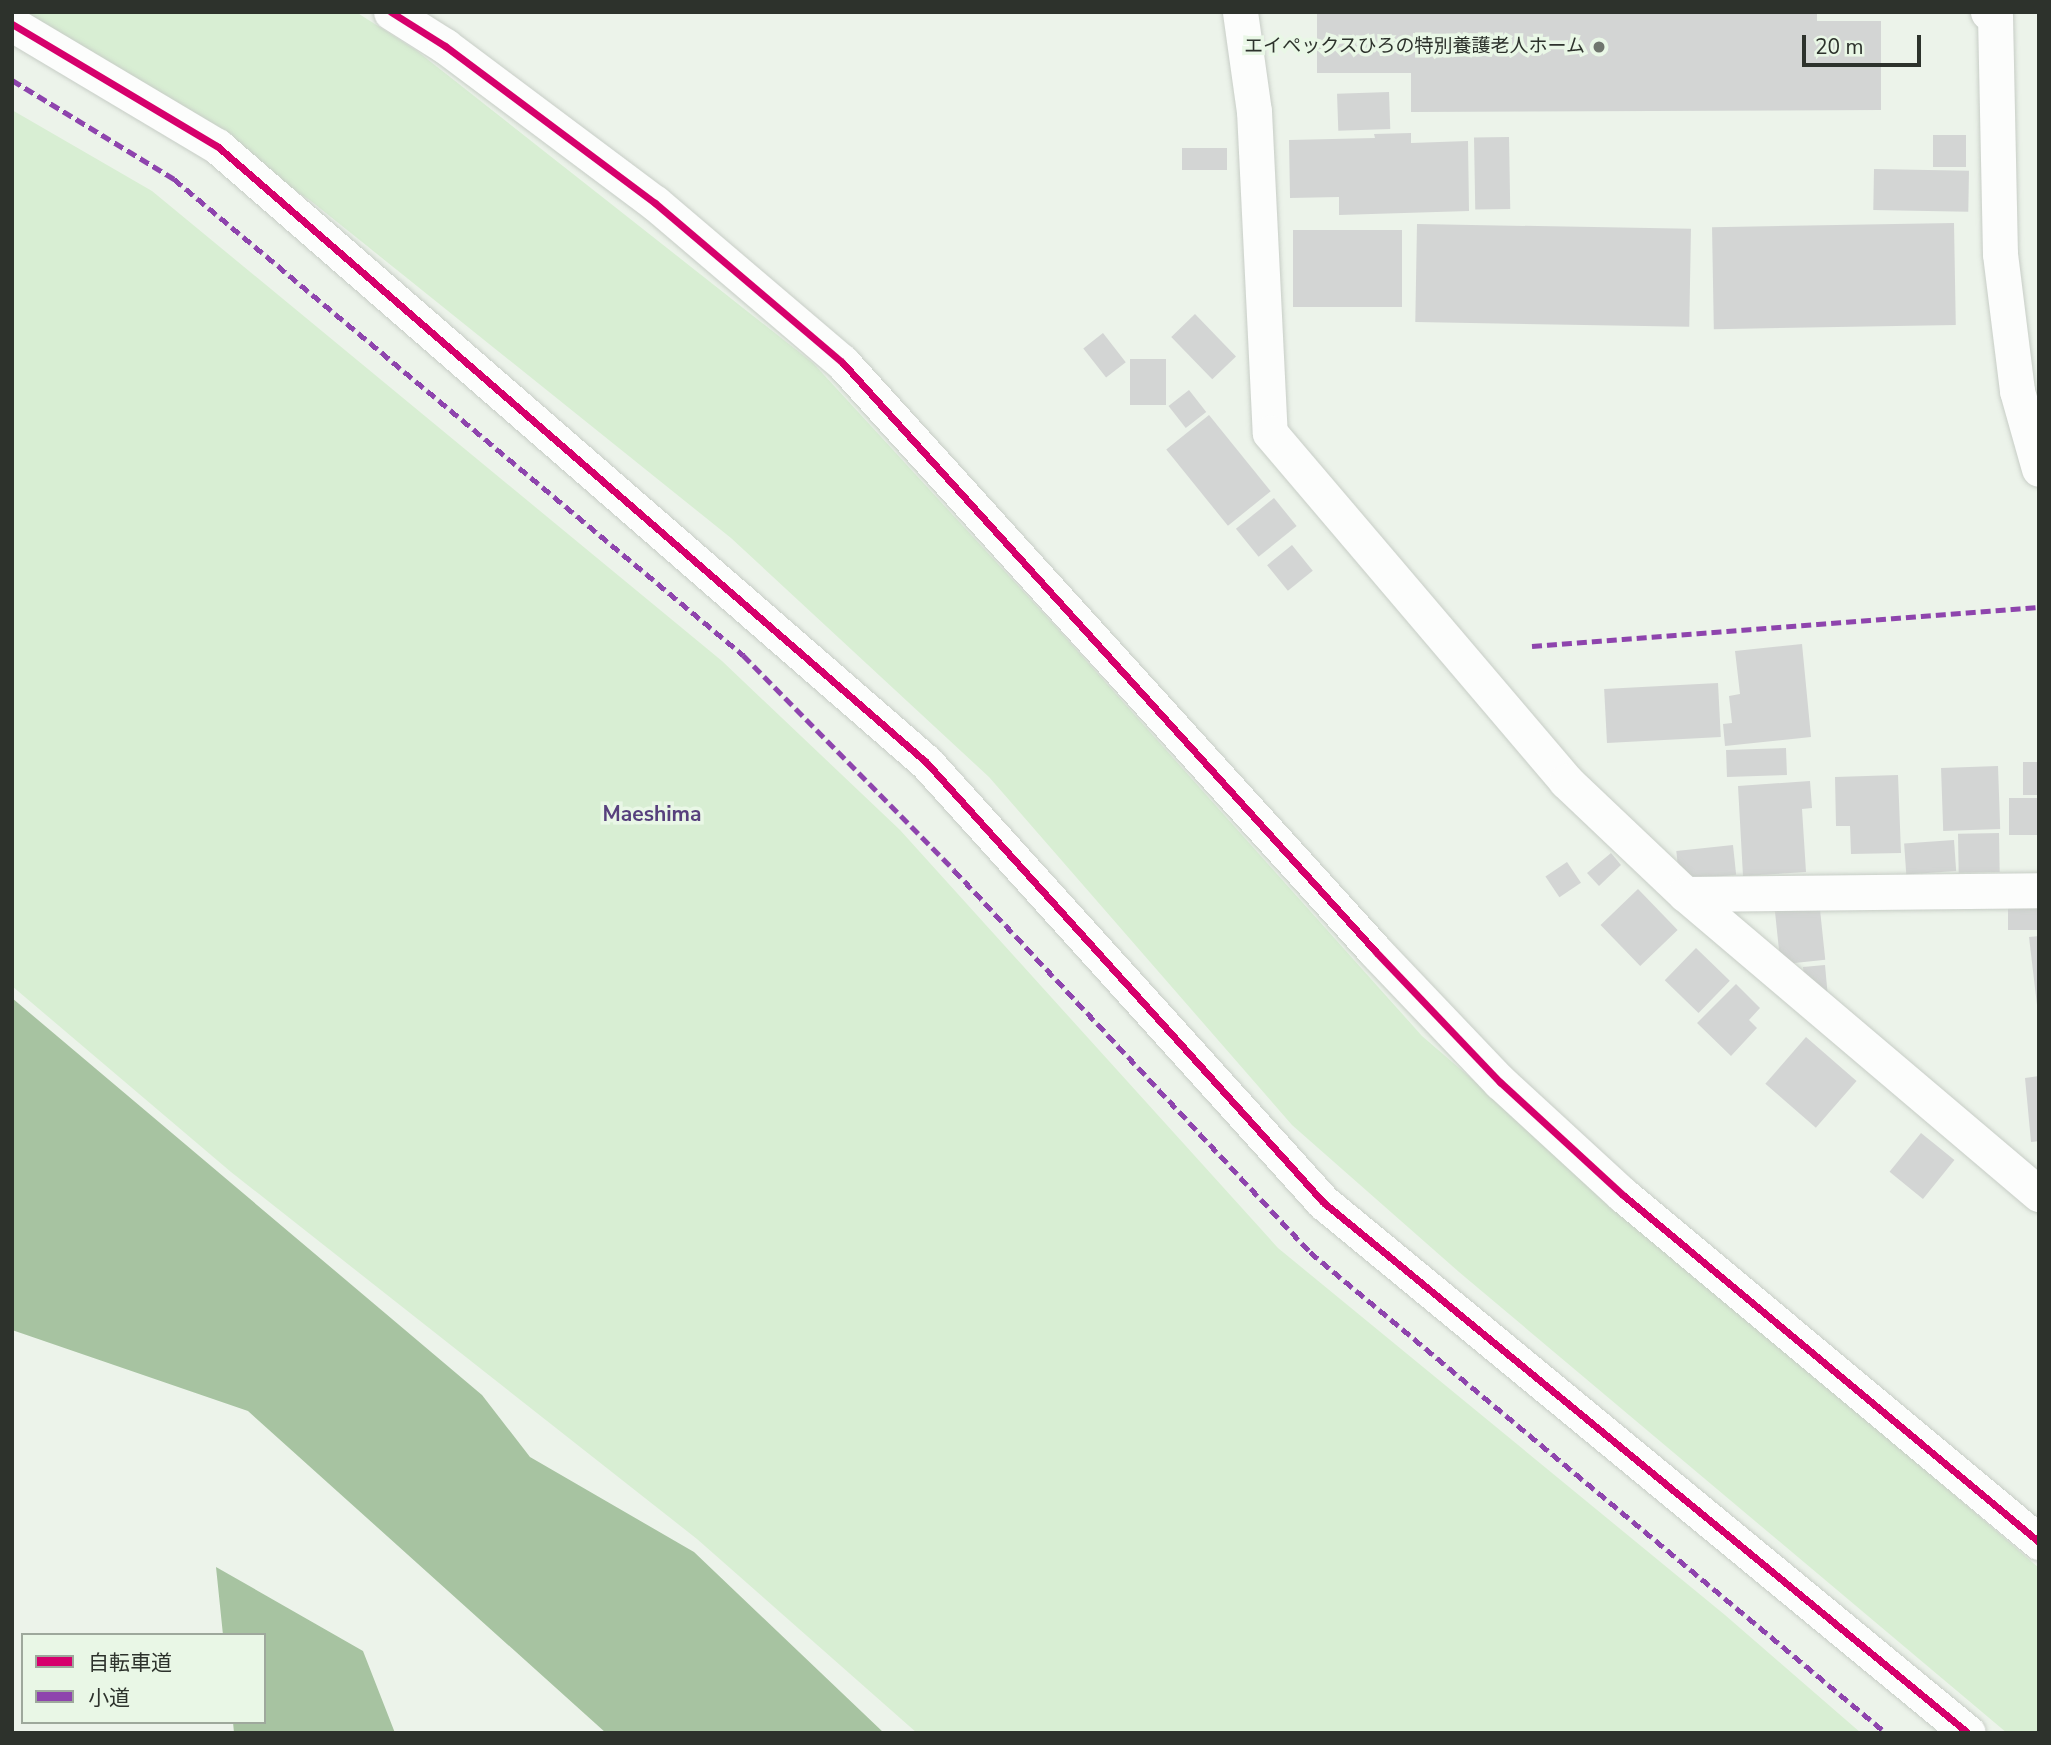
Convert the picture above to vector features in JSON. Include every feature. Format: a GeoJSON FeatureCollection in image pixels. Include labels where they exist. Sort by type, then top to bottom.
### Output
{"type":"FeatureCollection","features":[{"type":"Feature","properties":{"kind":"street"},"geometry":{"type":"LineString","coordinates":[[391,12],[445,47],[655,204],[842,362],[1376,953],[1500,1082],[1623,1195],[2039,1542]]}},
{"type":"Feature","properties":{"kind":"street"},"geometry":{"type":"LineString","coordinates":[[1240,12],[1254,111],[1270,433],[1566,781],[1685,894],[2039,1194]]}},
{"type":"Feature","properties":{"kind":"street"},"geometry":{"type":"LineString","coordinates":[[1988,12],[1995,16],[2000,254],[2017,391],[2039,469]]}},
{"type":"Feature","properties":{"kind":"street"},"geometry":{"type":"LineString","coordinates":[[12,24],[216,146],[926,762],[1323,1202],[1968,1733]]}},
{"type":"Feature","properties":{"kind":"street"},"geometry":{"type":"LineString","coordinates":[[1685,894],[2039,890]]}},
{"type":"Feature","properties":{"kind":"shaded area"},"geometry":{"type":"Polygon","coordinates":[[[26,12],[356,12],[417,51],[813,363],[1056,627],[1422,1036],[2039,1568],[2039,1733],[2007,1733],[1459,1272],[1292,1125],[989,777],[731,538],[311,201],[26,12]]]}},
{"type":"Feature","properties":{"kind":"shaded area"},"geometry":{"type":"Polygon","coordinates":[[[12,110],[152,191],[722,661],[900,830],[1278,1248],[1725,1615],[1861,1733],[917,1733],[697,1539],[231,1172],[12,986],[12,110]]]}},
{"type":"Feature","properties":{"kind":"shaded area"},"geometry":{"type":"Polygon","coordinates":[[[12,998],[482,1395],[530,1457],[694,1552],[884,1733],[606,1733],[248,1411],[12,1330],[12,998]]]}},
{"type":"Feature","properties":{"kind":"shaded area"},"geometry":{"type":"Polygon","coordinates":[[[216,1567],[363,1651],[395,1733],[234,1733],[233,1724],[266,1724],[266,1633],[223,1633],[216,1567]]]}},
{"type":"Feature","properties":{"kind":"building","name":"エイぺックスひろの特別養護老人ホーム"},"geometry":{"type":"Polygon","coordinates":[[[1317,12],[1817,12],[1817,21],[1881,21],[1881,110],[1411,112],[1411,73],[1317,73],[1317,12]]]}},
{"type":"Feature","properties":{"kind":"building"},"geometry":{"type":"Polygon","coordinates":[[[1389,92],[1390,129],[1338,131],[1337,94],[1389,92]]]}},
{"type":"Feature","properties":{"kind":"building"},"geometry":{"type":"Polygon","coordinates":[[[1411,133],[1411,143],[1468,141],[1469,211],[1339,215],[1339,197],[1290,198],[1289,140],[1375,138],[1374,134],[1411,133]]]}},
{"type":"Feature","properties":{"kind":"building"},"geometry":{"type":"Polygon","coordinates":[[[1933,135],[1966,135],[1966,167],[1933,167],[1933,135]]]}},
{"type":"Feature","properties":{"kind":"building"},"geometry":{"type":"Polygon","coordinates":[[[1509,137],[1510,209],[1475,210],[1474,138],[1509,137]]]}},
{"type":"Feature","properties":{"kind":"building"},"geometry":{"type":"Polygon","coordinates":[[[1182,148],[1227,148],[1227,170],[1182,170],[1182,148]]]}},
{"type":"Feature","properties":{"kind":"building"},"geometry":{"type":"Polygon","coordinates":[[[1874,169],[1969,171],[1968,212],[1873,210],[1874,169]]]}},
{"type":"Feature","properties":{"kind":"building"},"geometry":{"type":"Polygon","coordinates":[[[1954,223],[1956,325],[1714,329],[1712,227],[1954,223]]]}},
{"type":"Feature","properties":{"kind":"building"},"geometry":{"type":"Polygon","coordinates":[[[1417,224],[1691,229],[1689,327],[1415,322],[1417,224]]]}},
{"type":"Feature","properties":{"kind":"building"},"geometry":{"type":"Polygon","coordinates":[[[1293,230],[1402,230],[1402,307],[1293,307],[1293,230]]]}},
{"type":"Feature","properties":{"kind":"building"},"geometry":{"type":"Polygon","coordinates":[[[1195,314],[1236,356],[1212,379],[1171,337],[1195,314]]]}},
{"type":"Feature","properties":{"kind":"building"},"geometry":{"type":"Polygon","coordinates":[[[1103,333],[1126,362],[1106,378],[1083,348],[1103,333]]]}},
{"type":"Feature","properties":{"kind":"building"},"geometry":{"type":"Polygon","coordinates":[[[1130,359],[1166,359],[1166,405],[1130,405],[1130,359]]]}},
{"type":"Feature","properties":{"kind":"building"},"geometry":{"type":"Polygon","coordinates":[[[1189,390],[1206,412],[1186,428],[1169,406],[1189,390]]]}},
{"type":"Feature","properties":{"kind":"building"},"geometry":{"type":"Polygon","coordinates":[[[1209,415],[1271,491],[1228,526],[1166,450],[1209,415]]]}},
{"type":"Feature","properties":{"kind":"building"},"geometry":{"type":"Polygon","coordinates":[[[1274,498],[1297,526],[1259,557],[1236,529],[1274,498]]]}},
{"type":"Feature","properties":{"kind":"building"},"geometry":{"type":"Polygon","coordinates":[[[1292,545],[1313,571],[1288,591],[1267,565],[1292,545]]]}},
{"type":"Feature","properties":{"kind":"building"},"geometry":{"type":"Polygon","coordinates":[[[1802,644],[1811,737],[1725,746],[1723,724],[1732,723],[1729,696],[1740,694],[1735,651],[1802,644]]]}},
{"type":"Feature","properties":{"kind":"building"},"geometry":{"type":"Polygon","coordinates":[[[1718,683],[1721,737],[1607,743],[1604,689],[1718,683]]]}},
{"type":"Feature","properties":{"kind":"building"},"geometry":{"type":"Polygon","coordinates":[[[1786,748],[1787,775],[1727,777],[1726,750],[1786,748]]]}},
{"type":"Feature","properties":{"kind":"building"},"geometry":{"type":"Polygon","coordinates":[[[2023,762],[2039,762],[2039,795],[2023,795],[2023,762]]]}},
{"type":"Feature","properties":{"kind":"building"},"geometry":{"type":"Polygon","coordinates":[[[1998,766],[2000,829],[1943,831],[1941,768],[1998,766]]]}},
{"type":"Feature","properties":{"kind":"building"},"geometry":{"type":"Polygon","coordinates":[[[1898,775],[1901,853],[1851,854],[1850,826],[1836,826],[1835,777],[1898,775]]]}},
{"type":"Feature","properties":{"kind":"building"},"geometry":{"type":"Polygon","coordinates":[[[1810,781],[1812,808],[1802,809],[1806,872],[1743,876],[1738,786],[1810,781]]]}},
{"type":"Feature","properties":{"kind":"building"},"geometry":{"type":"Polygon","coordinates":[[[2009,798],[2039,798],[2039,835],[2009,835],[2009,798]]]}},
{"type":"Feature","properties":{"kind":"building"},"geometry":{"type":"Polygon","coordinates":[[[1999,833],[2000,872],[1959,873],[1958,834],[1999,833]]]}},
{"type":"Feature","properties":{"kind":"building"},"geometry":{"type":"Polygon","coordinates":[[[1954,840],[1956,871],[1906,874],[1904,843],[1954,840]]]}},
{"type":"Feature","properties":{"kind":"building"},"geometry":{"type":"Polygon","coordinates":[[[1733,845],[1736,875],[1679,881],[1676,851],[1733,845]]]}},
{"type":"Feature","properties":{"kind":"building"},"geometry":{"type":"Polygon","coordinates":[[[1611,853],[1621,865],[1599,886],[1587,873],[1611,853]]]}},
{"type":"Feature","properties":{"kind":"building"},"geometry":{"type":"Polygon","coordinates":[[[1567,862],[1581,883],[1559,897],[1545,877],[1567,862]]]}},
{"type":"Feature","properties":{"kind":"building"},"geometry":{"type":"Polygon","coordinates":[[[1638,889],[1678,930],[1640,966],[1601,925],[1638,889]]]}},
{"type":"Feature","properties":{"kind":"building"},"geometry":{"type":"Polygon","coordinates":[[[2008,899],[2039,899],[2039,930],[2008,930],[2008,899]]]}},
{"type":"Feature","properties":{"kind":"building"},"geometry":{"type":"Polygon","coordinates":[[[1819,900],[1825,960],[1781,964],[1774,905],[1819,900]]]}},
{"type":"Feature","properties":{"kind":"building"},"geometry":{"type":"Polygon","coordinates":[[[2039,936],[2039,1005],[2037,1005],[2029,937],[2039,936]]]}},
{"type":"Feature","properties":{"kind":"building"},"geometry":{"type":"Polygon","coordinates":[[[1696,948],[1730,981],[1699,1013],[1665,980],[1696,948]]]}},
{"type":"Feature","properties":{"kind":"building"},"geometry":{"type":"Polygon","coordinates":[[[1825,965],[1828,998],[1806,993],[1803,967],[1825,965]]]}},
{"type":"Feature","properties":{"kind":"building"},"geometry":{"type":"Polygon","coordinates":[[[1736,984],[1760,1008],[1749,1020],[1757,1028],[1731,1056],[1697,1023],[1736,984]]]}},
{"type":"Feature","properties":{"kind":"building"},"geometry":{"type":"Polygon","coordinates":[[[1806,1037],[1857,1081],[1816,1128],[1765,1084],[1806,1037]]]}},
{"type":"Feature","properties":{"kind":"building"},"geometry":{"type":"Polygon","coordinates":[[[2039,1076],[2039,1141],[2031,1142],[2025,1078],[2039,1076]]]}},
{"type":"Feature","properties":{"kind":"building"},"geometry":{"type":"Polygon","coordinates":[[[1921,1133],[1954,1160],[1923,1199],[1890,1172],[1921,1133]]]}},
{"type":"Feature","properties":{"kind":"marked path"},"geometry":{"type":"LineString","coordinates":[[12,80],[174,179],[743,655],[954,870],[1310,1252],[1886,1733]]}},
{"type":"Feature","properties":{"kind":"marked path"},"geometry":{"type":"LineString","coordinates":[[1532,646],[2039,607]]}},
{"type":"Feature","properties":{"kind":"cycle path"},"geometry":{"type":"LineString","coordinates":[[391,12],[445,46],[655,203],[842,362],[1376,952],[1500,1082],[1623,1195],[2039,1542]]}},
{"type":"Feature","properties":{"kind":"cycle path"},"geometry":{"type":"LineString","coordinates":[[12,24],[217,146],[926,762],[1323,1202],[1968,1733]]}},
{"type":"Feature","properties":{"kind":"place","name":"エイぺックスひろの特別養護老人ホーム"},"geometry":{"type":"Point","coordinates":[1599,47]}},
{"type":"Feature","properties":{"kind":"district","name":"Maeshima"},"geometry":{"type":"Point","coordinates":[652,814]}}]}
